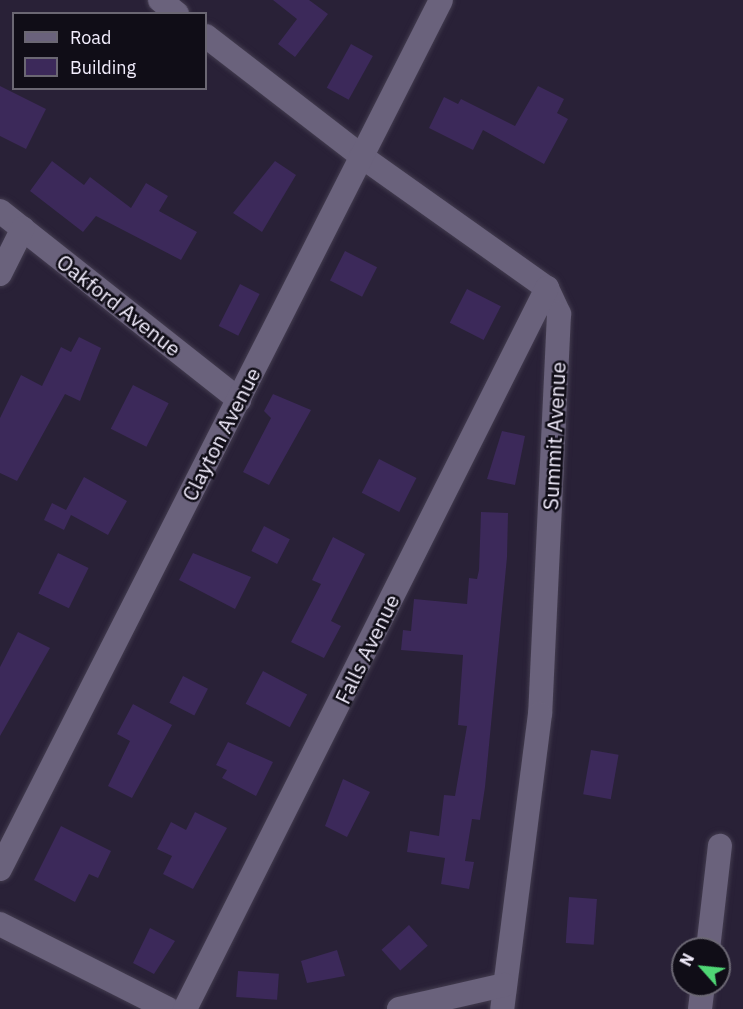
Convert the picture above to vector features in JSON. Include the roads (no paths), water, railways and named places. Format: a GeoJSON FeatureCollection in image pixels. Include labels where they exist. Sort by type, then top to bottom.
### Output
{"type":"FeatureCollection","features":[{"type":"Feature","properties":{"kind":"street"},"geometry":{"type":"LineString","coordinates":[[160,0],[175,12]]}},
{"type":"Feature","properties":{"kind":"street","name":"Clayton Avenue"},"geometry":{"type":"LineString","coordinates":[[0,869],[441,0]]}},
{"type":"Feature","properties":{"kind":"street"},"geometry":{"type":"LineString","coordinates":[[207,37],[361,156],[547,288]]}},
{"type":"Feature","properties":{"kind":"street","name":"Oakford Avenue"},"geometry":{"type":"LineString","coordinates":[[0,211],[238,400]]}},
{"type":"Feature","properties":{"kind":"street"},"geometry":{"type":"LineString","coordinates":[[0,274],[23,228]]}},
{"type":"Feature","properties":{"kind":"street","name":"Summit Avenue"},"geometry":{"type":"LineString","coordinates":[[502,1009],[540,714],[559,314],[547,288]]}},
{"type":"Feature","properties":{"kind":"street","name":"Falls Avenue"},"geometry":{"type":"LineString","coordinates":[[184,1009],[547,288]]}},
{"type":"Feature","properties":{"kind":"street"},"geometry":{"type":"LineString","coordinates":[[709,937],[720,846]]}},
{"type":"Feature","properties":{"kind":"street"},"geometry":{"type":"LineString","coordinates":[[0,924],[168,1009]]}},
{"type":"Feature","properties":{"kind":"street"},"geometry":{"type":"LineString","coordinates":[[399,1009],[504,985]]}}]}
